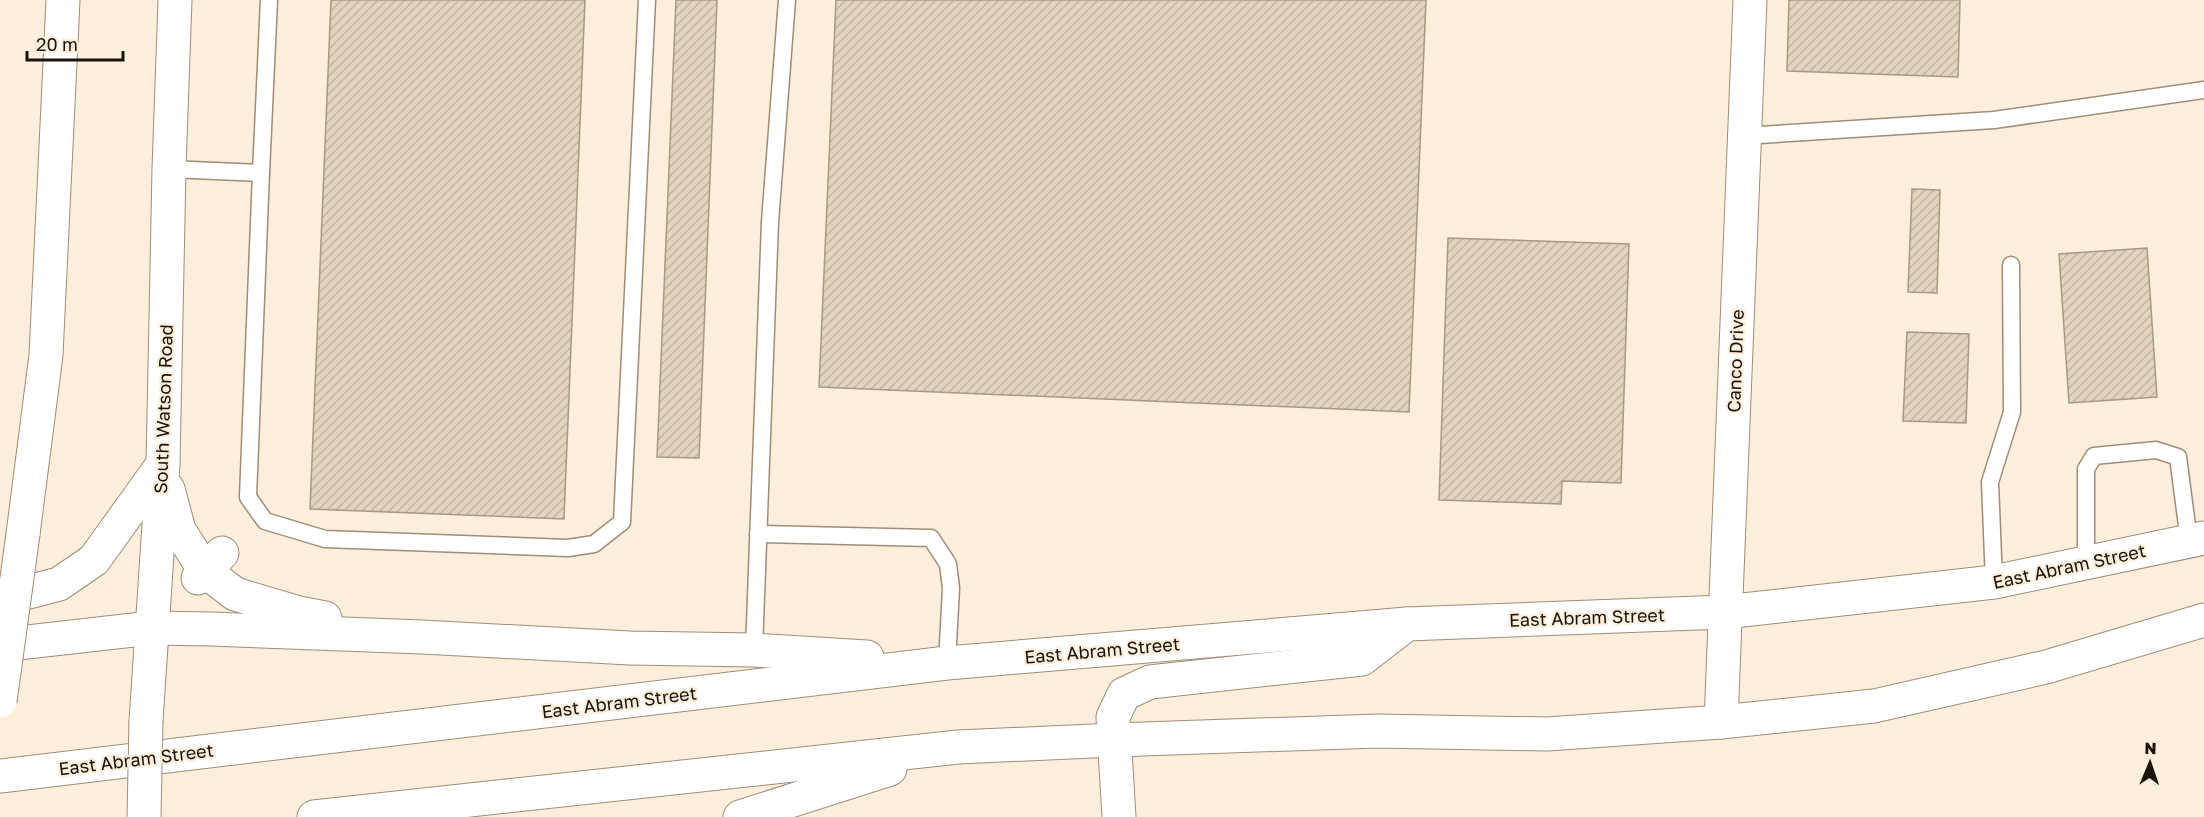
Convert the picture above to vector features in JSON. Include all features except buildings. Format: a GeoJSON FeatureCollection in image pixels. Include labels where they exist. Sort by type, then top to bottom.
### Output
{"type":"FeatureCollection","features":[{"type":"Feature","properties":{"kind":"main road"},"geometry":{"type":"LineString","coordinates":[[0,701],[46,355],[63,0]]}},
{"type":"Feature","properties":{"kind":"main road","name":"South Watson Road"},"geometry":{"type":"LineString","coordinates":[[144,817],[151,628],[163,464],[175,0]]}},
{"type":"Feature","properties":{"kind":"main road","name":"Canco Drive"},"geometry":{"type":"LineString","coordinates":[[1721,722],[1750,0]]}},
{"type":"Feature","properties":{"kind":"main road"},"geometry":{"type":"LineString","coordinates":[[163,464],[179,530],[208,567],[236,594],[299,613],[422,637]]}},
{"type":"Feature","properties":{"kind":"main road"},"geometry":{"type":"LineString","coordinates":[[0,596],[21,594],[59,584],[94,560],[163,464]]}},
{"type":"Feature","properties":{"kind":"main road","name":"East Abram Street"},"geometry":{"type":"LineString","coordinates":[[0,776],[947,663],[1407,624],[1725,612],[1994,582],[2196,539]]}},
{"type":"Feature","properties":{"kind":"main road"},"geometry":{"type":"LineString","coordinates":[[314,817],[958,747],[1377,731],[1547,734],[1721,722],[1874,706],[2046,667],[2204,620]]}},
{"type":"Feature","properties":{"kind":"main road"},"geometry":{"type":"LineString","coordinates":[[1119,817],[1113,717],[1124,694],[1150,682],[1362,659],[1407,624]]}},
{"type":"Feature","properties":{"kind":"main road"},"geometry":{"type":"LineString","coordinates":[[0,645],[151,628],[249,629],[630,648],[754,650],[947,663]]}},
{"type":"Feature","properties":{"kind":"main road"},"geometry":{"type":"LineString","coordinates":[[740,817],[958,747]]}},
{"type":"Feature","properties":{"kind":"lane"},"geometry":{"type":"LineString","coordinates":[[270,0],[248,497],[265,521],[325,539],[568,549],[594,544],[622,522],[647,0]]}},
{"type":"Feature","properties":{"kind":"lane"},"geometry":{"type":"LineString","coordinates":[[754,650],[770,222],[787,0]]}},
{"type":"Feature","properties":{"kind":"lane"},"geometry":{"type":"LineString","coordinates":[[1744,136],[1994,120],[2204,90]]}},
{"type":"Feature","properties":{"kind":"lane"},"geometry":{"type":"LineString","coordinates":[[169,169],[261,172]]}},
{"type":"Feature","properties":{"kind":"lane"},"geometry":{"type":"LineString","coordinates":[[1994,582],[1990,482],[2012,411],[2011,265]]}},
{"type":"Feature","properties":{"kind":"lane"},"geometry":{"type":"LineString","coordinates":[[2086,563],[2086,470],[2094,456],[2156,450],[2178,457],[2196,539]]}},
{"type":"Feature","properties":{"kind":"lane"},"geometry":{"type":"LineString","coordinates":[[758,534],[931,538],[948,564],[951,588],[947,663]]}}]}
